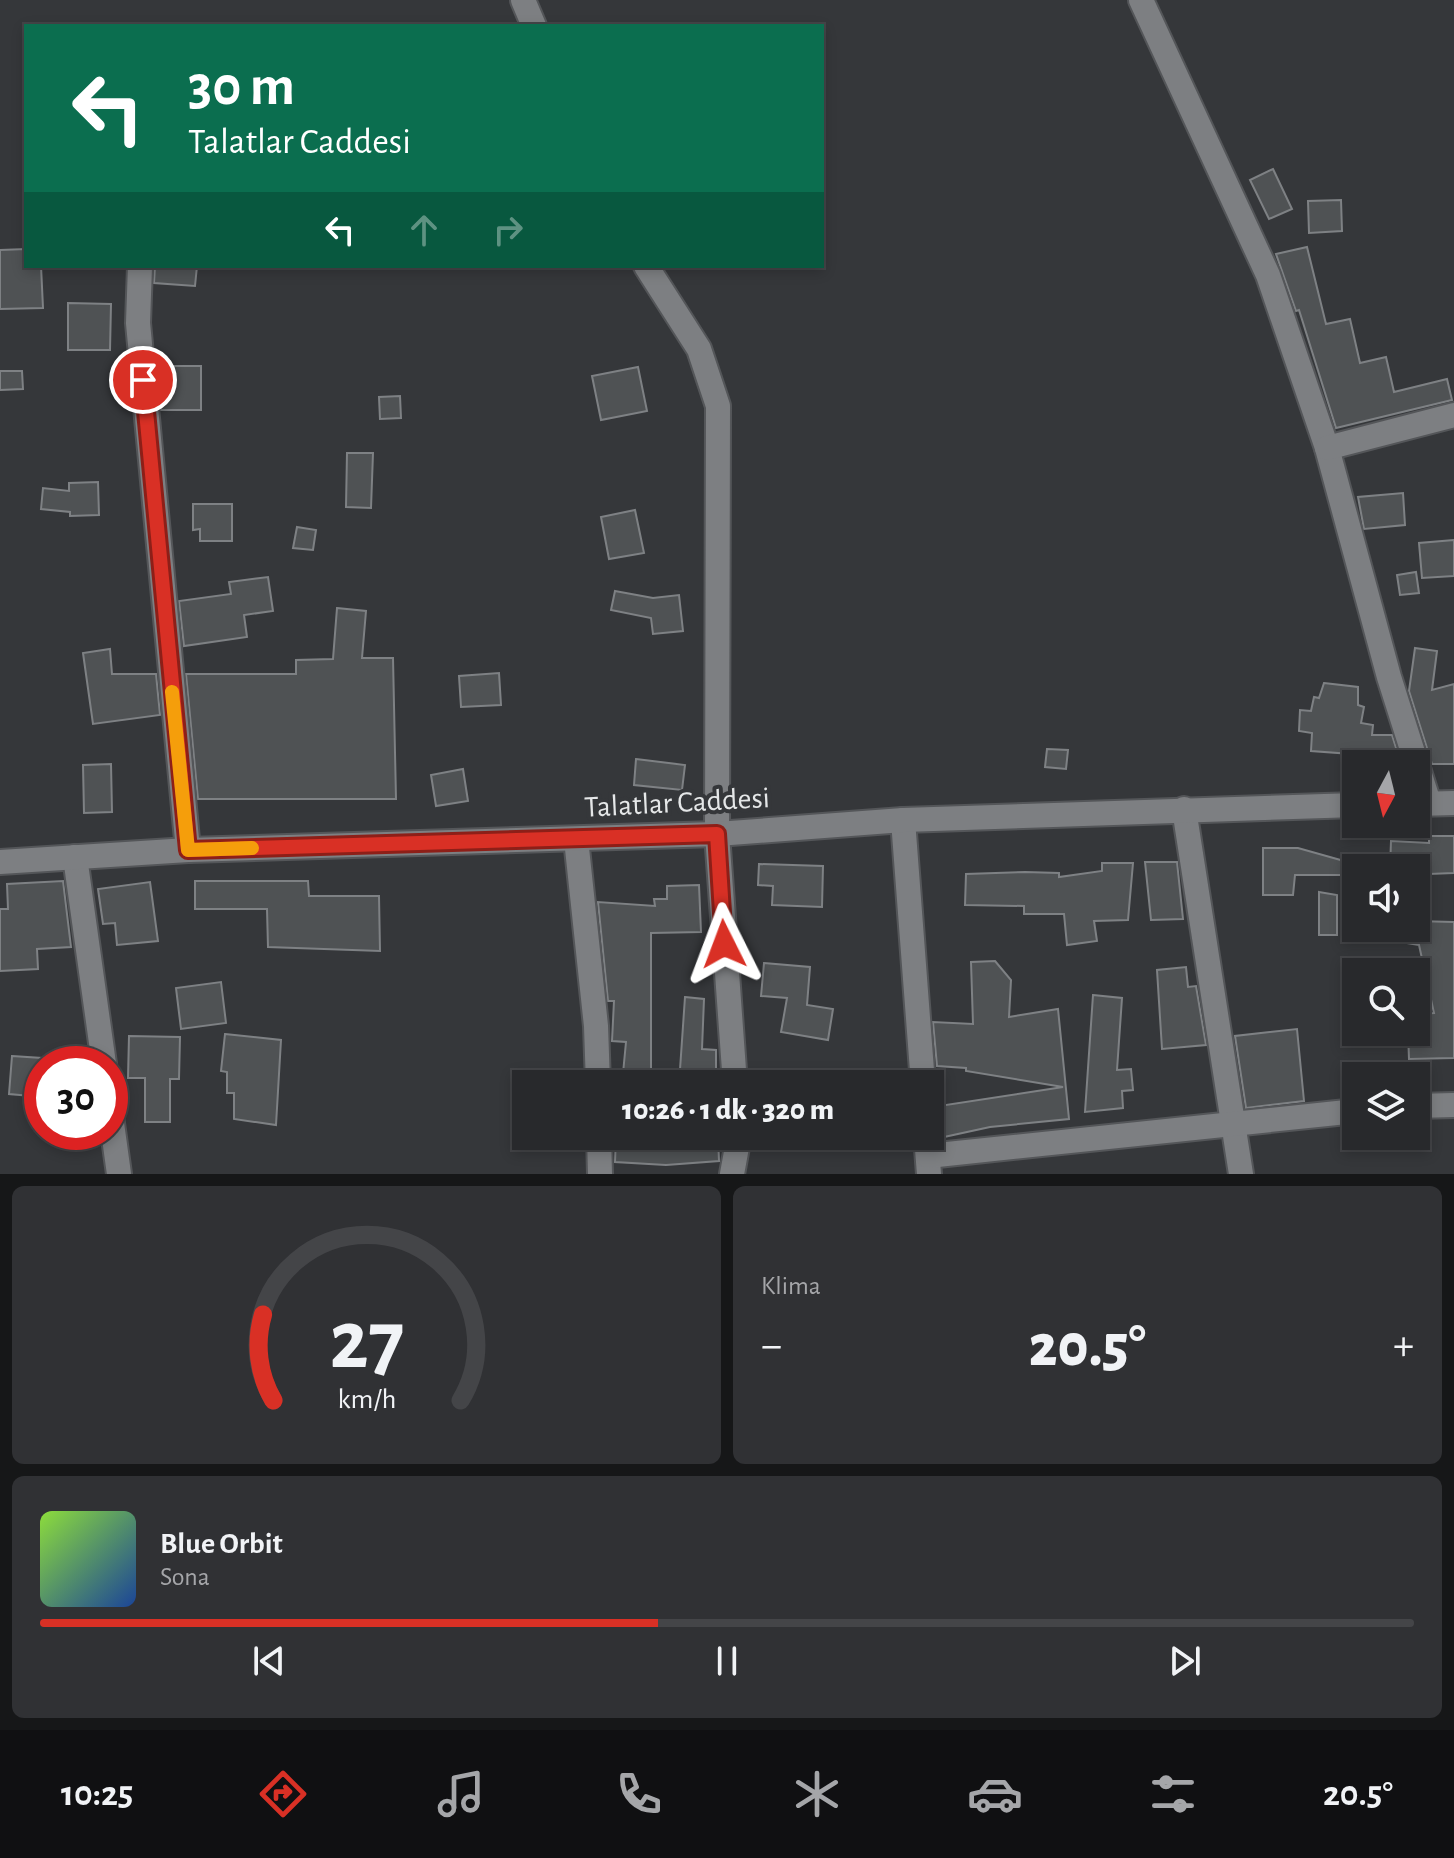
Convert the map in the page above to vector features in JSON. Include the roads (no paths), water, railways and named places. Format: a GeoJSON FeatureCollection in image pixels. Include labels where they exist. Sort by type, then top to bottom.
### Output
{"type":"FeatureCollection","features":[{"type":"Feature","properties":{"kind":"street"},"geometry":{"type":"LineString","coordinates":[[523,0],[533,24]]}},
{"type":"Feature","properties":{"kind":"street"},"geometry":{"type":"LineString","coordinates":[[1141,0],[1268,275],[1327,448],[1408,750]]}},
{"type":"Feature","properties":{"kind":"street"},"geometry":{"type":"LineString","coordinates":[[140,268],[139,339],[188,850]]}},
{"type":"Feature","properties":{"kind":"street"},"geometry":{"type":"LineString","coordinates":[[647,268],[699,349],[718,406],[717,834],[734,1070]]}},
{"type":"Feature","properties":{"kind":"street"},"geometry":{"type":"LineString","coordinates":[[1327,448],[1454,415]]}},
{"type":"Feature","properties":{"kind":"street"},"geometry":{"type":"LineString","coordinates":[[1430,804],[1454,803]]}},
{"type":"Feature","properties":{"kind":"street","name":"Talatlar Caddesi"},"geometry":{"type":"LineString","coordinates":[[0,862],[188,850],[717,834],[903,820],[1342,805]]}},
{"type":"Feature","properties":{"kind":"street"},"geometry":{"type":"LineString","coordinates":[[1184,809],[1241,1174]]}},
{"type":"Feature","properties":{"kind":"street"},"geometry":{"type":"LineString","coordinates":[[903,820],[922,1070]]}},
{"type":"Feature","properties":{"kind":"street"},"geometry":{"type":"LineString","coordinates":[[576,839],[596,1026],[598,1070]]}},
{"type":"Feature","properties":{"kind":"street"},"geometry":{"type":"LineString","coordinates":[[75,857],[101,1046]]}},
{"type":"Feature","properties":{"kind":"street"},"geometry":{"type":"LineString","coordinates":[[1430,1106],[1454,1105]]}},
{"type":"Feature","properties":{"kind":"street"},"geometry":{"type":"LineString","coordinates":[[928,1155],[1232,1121],[1342,1112]]}},
{"type":"Feature","properties":{"kind":"street"},"geometry":{"type":"LineString","coordinates":[[116,1150],[119,1174]]}},
{"type":"Feature","properties":{"kind":"street"},"geometry":{"type":"LineString","coordinates":[[599,1150],[600,1174]]}},
{"type":"Feature","properties":{"kind":"street"},"geometry":{"type":"LineString","coordinates":[[732,1174],[736,1150]]}}]}
